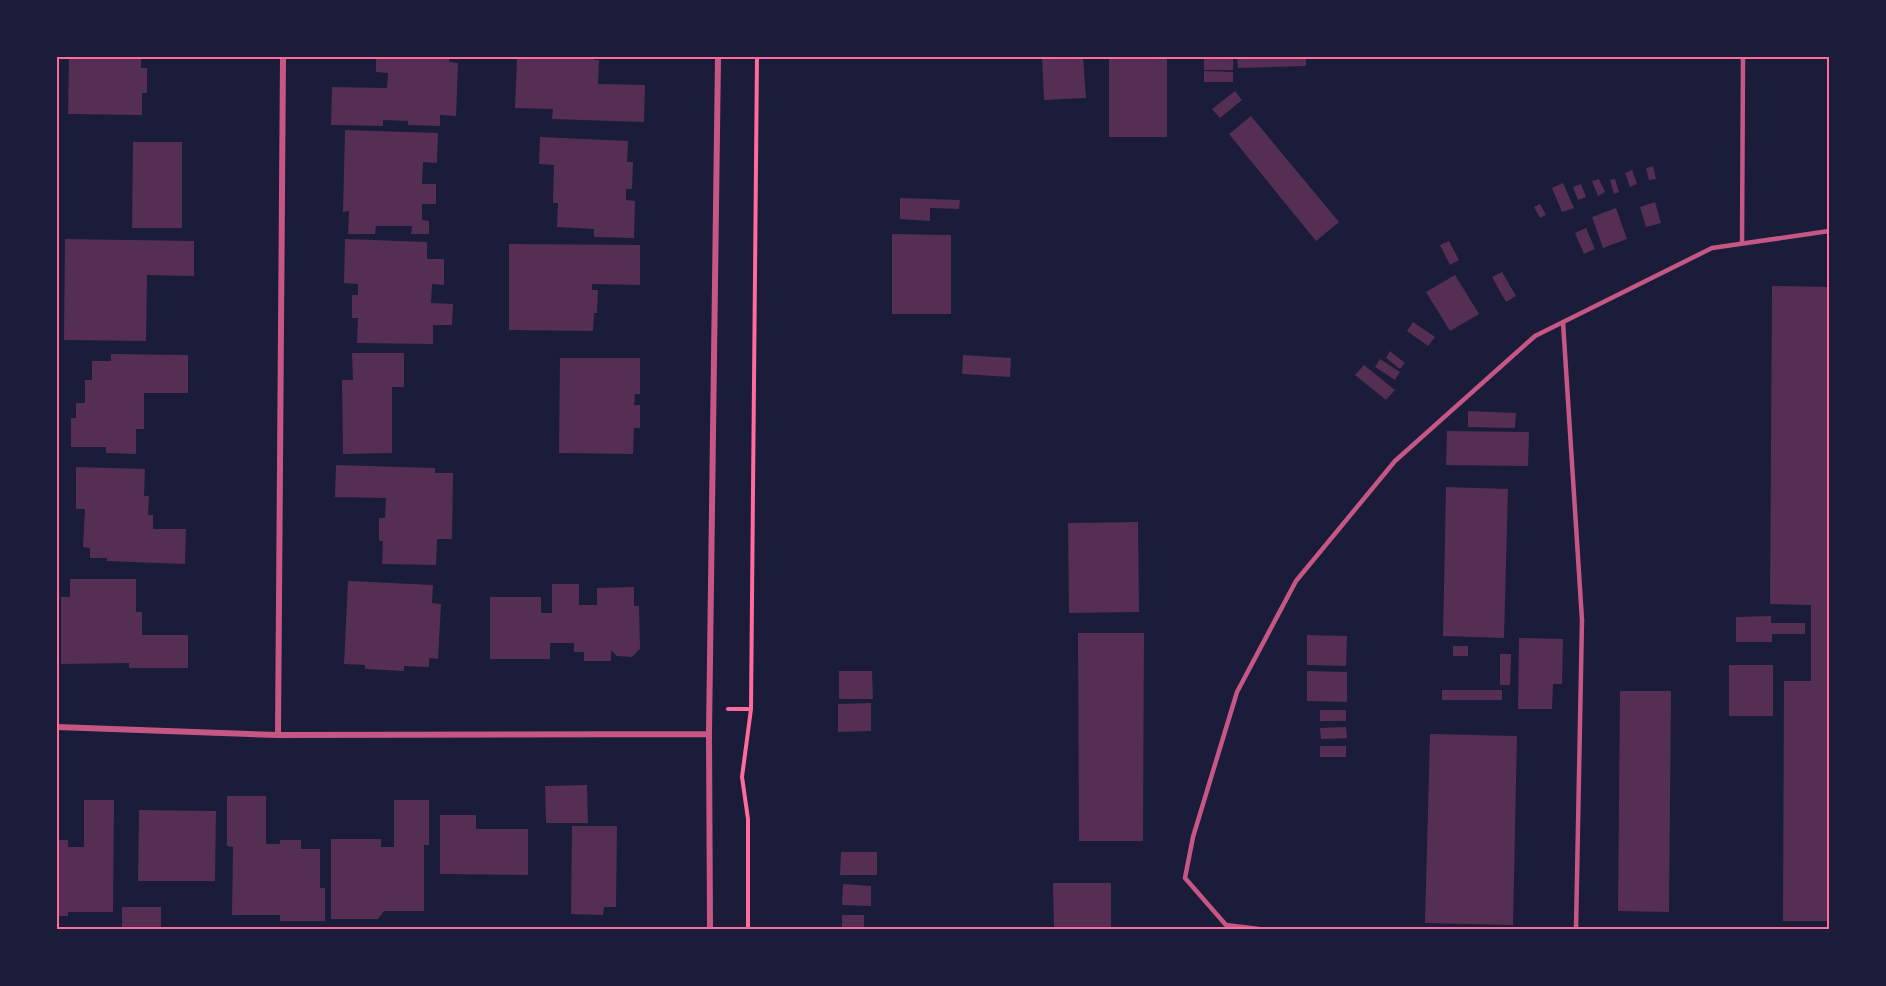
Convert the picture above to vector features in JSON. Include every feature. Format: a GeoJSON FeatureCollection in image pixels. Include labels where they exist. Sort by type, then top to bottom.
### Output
{"type":"FeatureCollection","features":[{"type":"Feature","properties":{"kind":"street"},"geometry":{"type":"LineString","coordinates":[[278,735],[283,57]]}},
{"type":"Feature","properties":{"kind":"street"},"geometry":{"type":"LineString","coordinates":[[710,929],[709,734],[718,57]]}},
{"type":"Feature","properties":{"kind":"street"},"geometry":{"type":"LineString","coordinates":[[57,727],[278,735],[709,734]]}},
{"type":"Feature","properties":{"kind":"lane"},"geometry":{"type":"LineString","coordinates":[[1742,243],[1743,57]]}},
{"type":"Feature","properties":{"kind":"lane"},"geometry":{"type":"LineString","coordinates":[[1259,929],[1226,925],[1185,878],[1192,837],[1237,692],[1296,581],[1395,461],[1535,336],[1712,248],[1829,231]]}},
{"type":"Feature","properties":{"kind":"lane"},"geometry":{"type":"LineString","coordinates":[[1563,322],[1582,620],[1576,929]]}},
{"type":"Feature","properties":{"kind":"path"},"geometry":{"type":"LineString","coordinates":[[748,929],[748,819],[742,777],[751,709],[757,57]]}},
{"type":"Feature","properties":{"kind":"building"},"geometry":{"type":"Polygon","coordinates":[[[69,57],[141,57],[141,68],[147,68],[147,93],[142,93],[142,115],[68,114],[69,57]]]}},
{"type":"Feature","properties":{"kind":"building"},"geometry":{"type":"Polygon","coordinates":[[[376,57],[450,57],[449,62],[458,63],[456,116],[440,115],[440,126],[408,125],[408,121],[383,120],[383,126],[331,125],[332,87],[387,88],[388,73],[376,72],[376,57]]]}},
{"type":"Feature","properties":{"kind":"building"},"geometry":{"type":"Polygon","coordinates":[[[517,57],[594,57],[594,60],[599,60],[598,84],[645,85],[644,122],[552,119],[553,109],[515,108],[517,57]]]}},
{"type":"Feature","properties":{"kind":"building"},"geometry":{"type":"Polygon","coordinates":[[[1042,57],[1083,57],[1086,98],[1044,100],[1042,57]]]}},
{"type":"Feature","properties":{"kind":"building"},"geometry":{"type":"Polygon","coordinates":[[[1109,57],[1167,57],[1167,137],[1109,137],[1109,57]]]}},
{"type":"Feature","properties":{"kind":"building"},"geometry":{"type":"Polygon","coordinates":[[[1237,57],[1306,57],[1306,66],[1238,68],[1237,57]]]}},
{"type":"Feature","properties":{"kind":"building"},"geometry":{"type":"Polygon","coordinates":[[[1204,59],[1233,59],[1233,70],[1204,70],[1204,59]]]}},
{"type":"Feature","properties":{"kind":"building"},"geometry":{"type":"Polygon","coordinates":[[[1204,71],[1233,72],[1233,82],[1204,82],[1204,71]]]}},
{"type":"Feature","properties":{"kind":"building"},"geometry":{"type":"Polygon","coordinates":[[[1235,91],[1242,100],[1220,118],[1212,109],[1235,91]]]}},
{"type":"Feature","properties":{"kind":"building"},"geometry":{"type":"Polygon","coordinates":[[[1251,116],[1339,222],[1316,241],[1229,134],[1251,116]]]}},
{"type":"Feature","properties":{"kind":"building"},"geometry":{"type":"Polygon","coordinates":[[[345,130],[438,133],[437,163],[423,162],[422,184],[436,184],[436,204],[422,204],[422,220],[429,221],[429,234],[411,234],[412,226],[376,226],[375,234],[348,234],[349,211],[343,212],[345,130]]]}},
{"type":"Feature","properties":{"kind":"building"},"geometry":{"type":"Polygon","coordinates":[[[540,137],[628,141],[627,162],[633,162],[632,189],[626,189],[626,200],[635,201],[634,238],[594,237],[594,229],[557,227],[558,203],[553,203],[554,165],[539,164],[540,137]]]}},
{"type":"Feature","properties":{"kind":"building"},"geometry":{"type":"Polygon","coordinates":[[[133,142],[182,142],[182,228],[132,228],[133,142]]]}},
{"type":"Feature","properties":{"kind":"building"},"geometry":{"type":"Polygon","coordinates":[[[1653,166],[1656,179],[1649,180],[1646,168],[1653,166]]]}},
{"type":"Feature","properties":{"kind":"building"},"geometry":{"type":"Polygon","coordinates":[[[1632,170],[1637,184],[1630,187],[1625,173],[1632,170]]]}},
{"type":"Feature","properties":{"kind":"building"},"geometry":{"type":"Polygon","coordinates":[[[1599,179],[1605,192],[1598,196],[1592,181],[1599,179]]]}},
{"type":"Feature","properties":{"kind":"building"},"geometry":{"type":"Polygon","coordinates":[[[1615,179],[1619,192],[1614,194],[1610,180],[1615,179]]]}},
{"type":"Feature","properties":{"kind":"building"},"geometry":{"type":"Polygon","coordinates":[[[1563,183],[1574,208],[1562,212],[1552,188],[1563,183]]]}},
{"type":"Feature","properties":{"kind":"building"},"geometry":{"type":"Polygon","coordinates":[[[1581,184],[1586,197],[1578,200],[1573,187],[1581,184]]]}},
{"type":"Feature","properties":{"kind":"building"},"geometry":{"type":"Polygon","coordinates":[[[900,198],[960,200],[959,209],[930,208],[930,221],[900,219],[900,198]]]}},
{"type":"Feature","properties":{"kind":"building"},"geometry":{"type":"Polygon","coordinates":[[[1655,202],[1661,223],[1646,227],[1640,207],[1655,202]]]}},
{"type":"Feature","properties":{"kind":"building"},"geometry":{"type":"Polygon","coordinates":[[[1540,204],[1546,215],[1540,218],[1534,207],[1540,204]]]}},
{"type":"Feature","properties":{"kind":"building"},"geometry":{"type":"Polygon","coordinates":[[[1616,208],[1627,239],[1603,248],[1592,217],[1616,208]]]}},
{"type":"Feature","properties":{"kind":"building"},"geometry":{"type":"Polygon","coordinates":[[[1586,228],[1595,249],[1584,254],[1575,233],[1586,228]]]}},
{"type":"Feature","properties":{"kind":"building"},"geometry":{"type":"Polygon","coordinates":[[[892,234],[951,235],[951,314],[892,314],[892,234]]]}},
{"type":"Feature","properties":{"kind":"building"},"geometry":{"type":"Polygon","coordinates":[[[65,239],[194,241],[194,276],[147,275],[146,341],[64,340],[65,239]]]}},
{"type":"Feature","properties":{"kind":"building"},"geometry":{"type":"Polygon","coordinates":[[[345,239],[427,242],[427,259],[444,259],[444,285],[432,284],[431,303],[453,304],[452,325],[433,325],[433,344],[357,343],[358,318],[352,318],[352,295],[358,295],[358,284],[344,283],[345,239]]]}},
{"type":"Feature","properties":{"kind":"building"},"geometry":{"type":"Polygon","coordinates":[[[1449,241],[1459,260],[1450,265],[1440,245],[1449,241]]]}},
{"type":"Feature","properties":{"kind":"building"},"geometry":{"type":"Polygon","coordinates":[[[509,244],[640,245],[640,285],[592,284],[592,290],[598,290],[593,331],[509,330],[509,244]]]}},
{"type":"Feature","properties":{"kind":"building"},"geometry":{"type":"Polygon","coordinates":[[[1502,272],[1516,296],[1506,302],[1492,277],[1502,272]]]}},
{"type":"Feature","properties":{"kind":"building"},"geometry":{"type":"Polygon","coordinates":[[[1455,275],[1479,314],[1450,331],[1426,292],[1455,275]]]}},
{"type":"Feature","properties":{"kind":"building"},"geometry":{"type":"Polygon","coordinates":[[[1772,286],[1829,287],[1829,921],[1783,921],[1784,681],[1811,681],[1811,605],[1770,604],[1772,286]]]}},
{"type":"Feature","properties":{"kind":"building"},"geometry":{"type":"Polygon","coordinates":[[[1413,322],[1435,337],[1428,346],[1407,331],[1413,322]]]}},
{"type":"Feature","properties":{"kind":"building"},"geometry":{"type":"Polygon","coordinates":[[[1390,351],[1405,363],[1400,369],[1386,358],[1390,351]]]}},
{"type":"Feature","properties":{"kind":"building"},"geometry":{"type":"Polygon","coordinates":[[[352,353],[404,353],[404,387],[392,387],[392,453],[343,454],[342,380],[353,380],[352,353]]]}},
{"type":"Feature","properties":{"kind":"building"},"geometry":{"type":"Polygon","coordinates":[[[111,354],[188,355],[188,393],[144,393],[144,429],[136,429],[136,454],[106,453],[106,447],[71,447],[71,418],[76,418],[76,403],[85,403],[85,380],[92,380],[92,361],[111,361],[111,354]]]}},
{"type":"Feature","properties":{"kind":"building"},"geometry":{"type":"Polygon","coordinates":[[[963,355],[1011,358],[1010,377],[962,374],[963,355]]]}},
{"type":"Feature","properties":{"kind":"building"},"geometry":{"type":"Polygon","coordinates":[[[560,358],[640,358],[640,394],[635,394],[634,405],[640,405],[640,428],[634,428],[633,454],[559,453],[560,358]]]}},
{"type":"Feature","properties":{"kind":"building"},"geometry":{"type":"Polygon","coordinates":[[[1380,359],[1400,372],[1395,380],[1375,367],[1380,359]]]}},
{"type":"Feature","properties":{"kind":"building"},"geometry":{"type":"Polygon","coordinates":[[[1364,365],[1395,390],[1386,400],[1355,375],[1364,365]]]}},
{"type":"Feature","properties":{"kind":"building"},"geometry":{"type":"Polygon","coordinates":[[[1468,411],[1516,413],[1515,428],[1468,427],[1468,411]]]}},
{"type":"Feature","properties":{"kind":"building"},"geometry":{"type":"Polygon","coordinates":[[[1447,431],[1529,432],[1528,466],[1446,465],[1447,431]]]}},
{"type":"Feature","properties":{"kind":"building"},"geometry":{"type":"Polygon","coordinates":[[[336,465],[435,468],[435,473],[453,473],[452,539],[437,539],[436,565],[382,564],[383,541],[379,541],[379,518],[385,518],[386,498],[335,497],[336,465]]]}},
{"type":"Feature","properties":{"kind":"building"},"geometry":{"type":"Polygon","coordinates":[[[76,467],[145,469],[144,496],[149,496],[148,515],[153,515],[153,529],[186,529],[185,564],[107,561],[107,558],[90,558],[90,548],[83,547],[85,509],[76,509],[76,467]]]}},
{"type":"Feature","properties":{"kind":"building"},"geometry":{"type":"Polygon","coordinates":[[[1446,487],[1508,489],[1504,638],[1443,636],[1446,487]]]}},
{"type":"Feature","properties":{"kind":"building"},"geometry":{"type":"Polygon","coordinates":[[[1138,522],[1139,612],[1069,613],[1068,523],[1138,522]]]}},
{"type":"Feature","properties":{"kind":"building"},"geometry":{"type":"Polygon","coordinates":[[[70,579],[136,579],[136,612],[142,612],[142,635],[188,635],[188,668],[129,668],[129,663],[61,664],[61,597],[70,597],[70,579]]]}},
{"type":"Feature","properties":{"kind":"building"},"geometry":{"type":"Polygon","coordinates":[[[348,581],[433,585],[432,603],[441,604],[438,659],[429,658],[429,667],[404,666],[404,671],[365,669],[365,665],[344,664],[348,581]]]}},
{"type":"Feature","properties":{"kind":"building"},"geometry":{"type":"Polygon","coordinates":[[[552,584],[579,584],[579,605],[597,605],[597,588],[634,587],[634,606],[639,606],[640,649],[632,657],[617,656],[611,650],[611,661],[584,661],[584,652],[574,652],[574,643],[550,643],[550,659],[490,659],[490,597],[541,597],[541,613],[552,613],[552,584]]]}},
{"type":"Feature","properties":{"kind":"building"},"geometry":{"type":"Polygon","coordinates":[[[1771,616],[1771,623],[1805,623],[1805,634],[1772,634],[1772,642],[1736,642],[1736,617],[1771,616]]]}},
{"type":"Feature","properties":{"kind":"building"},"geometry":{"type":"Polygon","coordinates":[[[1078,633],[1144,633],[1143,841],[1079,841],[1078,633]]]}},
{"type":"Feature","properties":{"kind":"building"},"geometry":{"type":"Polygon","coordinates":[[[1307,635],[1347,636],[1346,666],[1307,665],[1307,635]]]}},
{"type":"Feature","properties":{"kind":"building"},"geometry":{"type":"Polygon","coordinates":[[[1519,638],[1563,639],[1562,684],[1553,684],[1552,709],[1518,709],[1519,638]]]}},
{"type":"Feature","properties":{"kind":"building"},"geometry":{"type":"Polygon","coordinates":[[[1453,646],[1468,646],[1468,656],[1453,656],[1453,646]]]}},
{"type":"Feature","properties":{"kind":"building"},"geometry":{"type":"Polygon","coordinates":[[[1500,654],[1511,654],[1510,685],[1500,685],[1500,654]]]}},
{"type":"Feature","properties":{"kind":"building"},"geometry":{"type":"Polygon","coordinates":[[[1729,665],[1773,665],[1773,716],[1729,716],[1729,665]]]}},
{"type":"Feature","properties":{"kind":"building"},"geometry":{"type":"Polygon","coordinates":[[[839,671],[872,671],[873,699],[839,699],[839,671]]]}},
{"type":"Feature","properties":{"kind":"building"},"geometry":{"type":"Polygon","coordinates":[[[1307,671],[1347,672],[1347,702],[1307,701],[1307,671]]]}},
{"type":"Feature","properties":{"kind":"building"},"geometry":{"type":"Polygon","coordinates":[[[1442,690],[1502,690],[1502,700],[1442,700],[1442,690]]]}},
{"type":"Feature","properties":{"kind":"building"},"geometry":{"type":"Polygon","coordinates":[[[1620,691],[1671,691],[1669,912],[1618,911],[1620,691]]]}},
{"type":"Feature","properties":{"kind":"building"},"geometry":{"type":"Polygon","coordinates":[[[871,703],[871,731],[838,732],[838,704],[871,703]]]}},
{"type":"Feature","properties":{"kind":"building"},"geometry":{"type":"Polygon","coordinates":[[[1320,710],[1346,710],[1346,721],[1320,721],[1320,710]]]}},
{"type":"Feature","properties":{"kind":"building"},"geometry":{"type":"Polygon","coordinates":[[[1346,727],[1347,738],[1321,739],[1320,728],[1346,727]]]}},
{"type":"Feature","properties":{"kind":"building"},"geometry":{"type":"Polygon","coordinates":[[[1430,734],[1517,736],[1513,925],[1425,923],[1430,734]]]}},
{"type":"Feature","properties":{"kind":"building"},"geometry":{"type":"Polygon","coordinates":[[[1320,746],[1346,746],[1346,757],[1320,757],[1320,746]]]}},
{"type":"Feature","properties":{"kind":"building"},"geometry":{"type":"Polygon","coordinates":[[[587,785],[588,823],[546,823],[545,786],[587,785]]]}},
{"type":"Feature","properties":{"kind":"building"},"geometry":{"type":"Polygon","coordinates":[[[227,796],[266,796],[266,844],[280,844],[280,840],[301,840],[301,849],[320,849],[320,888],[325,888],[325,921],[280,921],[280,915],[232,915],[233,847],[227,846],[227,796]]]}},
{"type":"Feature","properties":{"kind":"building"},"geometry":{"type":"Polygon","coordinates":[[[84,800],[114,800],[113,912],[68,912],[68,916],[57,916],[57,840],[68,840],[68,847],[84,847],[84,800]]]}},
{"type":"Feature","properties":{"kind":"building"},"geometry":{"type":"Polygon","coordinates":[[[394,800],[429,800],[429,845],[424,845],[424,911],[384,911],[378,919],[331,919],[331,839],[381,839],[381,847],[394,847],[394,800]]]}},
{"type":"Feature","properties":{"kind":"building"},"geometry":{"type":"Polygon","coordinates":[[[139,810],[216,811],[215,881],[138,881],[139,810]]]}},
{"type":"Feature","properties":{"kind":"building"},"geometry":{"type":"Polygon","coordinates":[[[440,815],[476,815],[476,829],[528,829],[528,875],[440,874],[440,815]]]}},
{"type":"Feature","properties":{"kind":"building"},"geometry":{"type":"Polygon","coordinates":[[[572,826],[617,826],[616,907],[604,907],[603,915],[571,914],[572,826]]]}},
{"type":"Feature","properties":{"kind":"building"},"geometry":{"type":"Polygon","coordinates":[[[841,852],[877,852],[877,875],[840,875],[841,852]]]}},
{"type":"Feature","properties":{"kind":"building"},"geometry":{"type":"Polygon","coordinates":[[[1053,883],[1111,883],[1111,929],[1054,929],[1053,883]]]}},
{"type":"Feature","properties":{"kind":"building"},"geometry":{"type":"Polygon","coordinates":[[[843,884],[871,886],[871,906],[842,905],[843,884]]]}},
{"type":"Feature","properties":{"kind":"building"},"geometry":{"type":"Polygon","coordinates":[[[122,907],[161,907],[161,929],[122,929],[122,907]]]}},
{"type":"Feature","properties":{"kind":"building"},"geometry":{"type":"Polygon","coordinates":[[[842,915],[864,915],[864,929],[842,929],[842,915]]]}}]}
